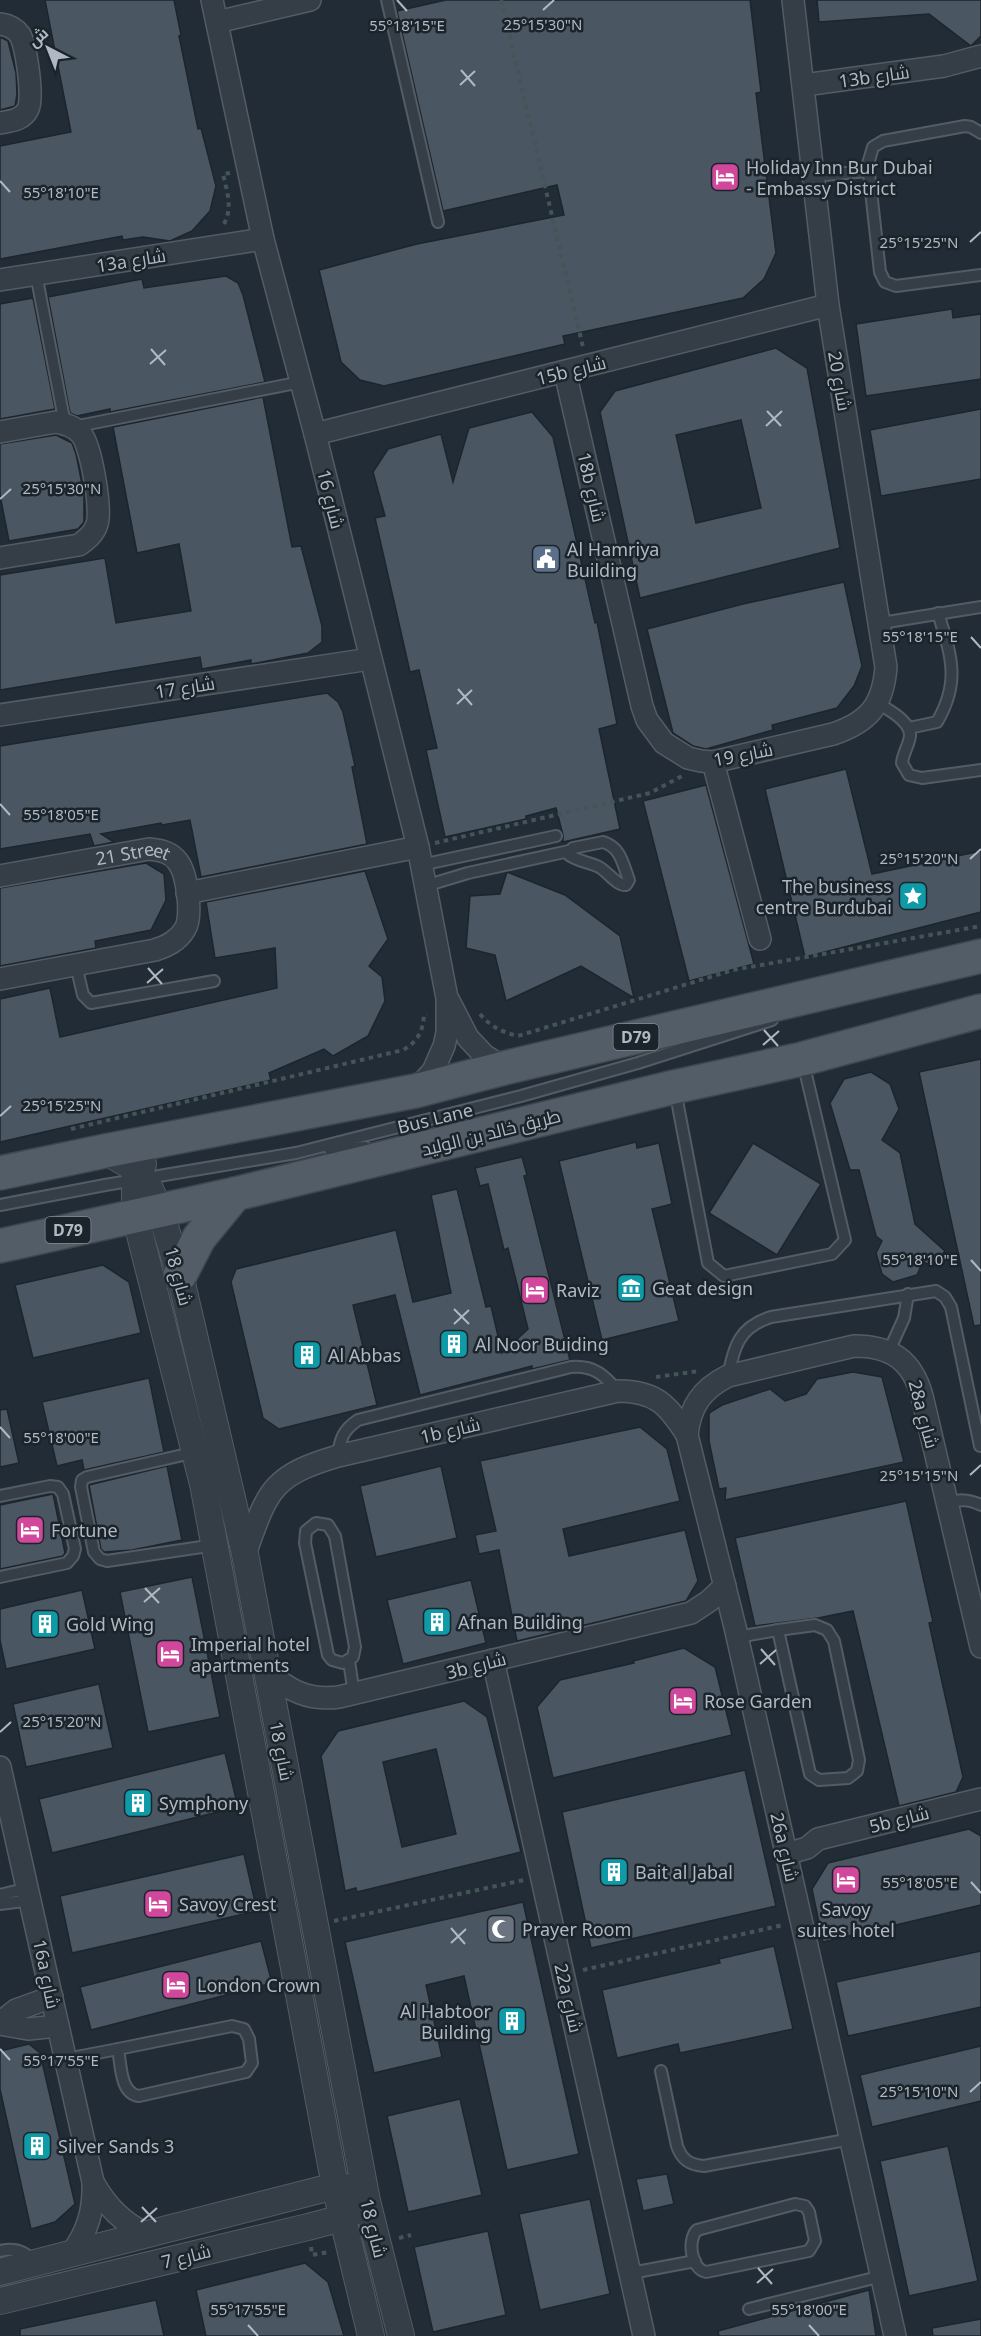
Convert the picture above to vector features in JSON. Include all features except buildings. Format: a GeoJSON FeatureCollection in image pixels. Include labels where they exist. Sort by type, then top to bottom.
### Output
{"type":"FeatureCollection","features":[{"type":"Feature","properties":{"kind":"main road","name":"D79"},"geometry":{"type":"LineString","coordinates":[[0,1173],[415,1090],[981,956]]}},
{"type":"Feature","properties":{"kind":"main road","name":"طريق خالد بن الوليد"},"geometry":{"type":"LineString","coordinates":[[0,1246],[235,1194],[674,1087],[802,1059],[981,1011]]}},
{"type":"Feature","properties":{"kind":"main road"},"geometry":{"type":"LineString","coordinates":[[180,1275],[200,1238],[235,1194]]}},
{"type":"Feature","properties":{"kind":"street","name":"شارع 16"},"geometry":{"type":"LineString","coordinates":[[212,0],[263,239],[315,434],[421,866],[448,1005],[447,1033],[440,1059],[433,1071],[415,1090]]}},
{"type":"Feature","properties":{"kind":"street"},"geometry":{"type":"LineString","coordinates":[[217,22],[310,0]]}},
{"type":"Feature","properties":{"kind":"street","name":"شارع 20"},"geometry":{"type":"LineString","coordinates":[[794,0],[828,305],[881,623],[886,667],[885,686],[878,703]]}},
{"type":"Feature","properties":{"kind":"street"},"geometry":{"type":"LineString","coordinates":[[0,24],[12,28],[21,38],[31,95],[31,103],[24,115],[18,119],[0,123]]}},
{"type":"Feature","properties":{"kind":"street","name":"13b شارع"},"geometry":{"type":"LineString","coordinates":[[804,85],[944,66],[981,56]]}},
{"type":"Feature","properties":{"kind":"street","name":"13b شارع"},"geometry":{"type":"LineString","coordinates":[[944,66],[981,68]]}},
{"type":"Feature","properties":{"kind":"street","name":"13a شارع"},"geometry":{"type":"LineString","coordinates":[[0,280],[263,239]]}},
{"type":"Feature","properties":{"kind":"street","name":"15b شارع"},"geometry":{"type":"LineString","coordinates":[[315,434],[828,305]]}},
{"type":"Feature","properties":{"kind":"street","name":"18b شارع"},"geometry":{"type":"LineString","coordinates":[[565,372],[642,706]]}},
{"type":"Feature","properties":{"kind":"street"},"geometry":{"type":"LineString","coordinates":[[0,432],[47,423],[69,425],[85,439],[99,512],[98,522],[88,539],[69,548],[0,558]]}},
{"type":"Feature","properties":{"kind":"street","name":"شارع 17"},"geometry":{"type":"LineString","coordinates":[[0,714],[370,659]]}},
{"type":"Feature","properties":{"kind":"street","name":"شارع 19"},"geometry":{"type":"LineString","coordinates":[[642,706],[647,720],[664,743],[675,752],[707,761],[833,734],[850,728],[866,718],[878,703]]}},
{"type":"Feature","properties":{"kind":"street"},"geometry":{"type":"LineString","coordinates":[[707,761],[760,939]]}},
{"type":"Feature","properties":{"kind":"street","name":"21 Street"},"geometry":{"type":"LineString","coordinates":[[0,876],[149,849],[160,850],[170,854],[178,862],[183,872],[190,917],[182,933],[167,946],[155,950],[0,979]]}},
{"type":"Feature","properties":{"kind":"street"},"geometry":{"type":"LineString","coordinates":[[187,893],[421,866]]}},
{"type":"Feature","properties":{"kind":"street","name":"شارع 16"},"geometry":{"type":"LineString","coordinates":[[448,1005],[468,1038],[484,1055],[504,1068]]}},
{"type":"Feature","properties":{"kind":"street","name":"شارع 18"},"geometry":{"type":"LineString","coordinates":[[161,1140],[144,1161],[134,1201],[148,1212],[180,1275],[245,1554],[366,2197],[401,2336]]}},
{"type":"Feature","properties":{"kind":"street"},"geometry":{"type":"LineString","coordinates":[[105,1151],[129,1165],[139,1177]]}},
{"type":"Feature","properties":{"kind":"street","name":"شارع 18"},"geometry":{"type":"LineString","coordinates":[[148,1212],[215,1545],[335,2186],[371,2336]]}},
{"type":"Feature","properties":{"kind":"street"},"geometry":{"type":"LineString","coordinates":[[721,1380],[854,1346],[872,1346],[889,1351]]}},
{"type":"Feature","properties":{"kind":"street","name":"28a شارع"},"geometry":{"type":"LineString","coordinates":[[889,1351],[906,1364],[918,1382],[981,1647]]}},
{"type":"Feature","properties":{"kind":"street","name":"26a شارع"},"geometry":{"type":"LineString","coordinates":[[721,1380],[702,1393],[693,1406],[688,1420],[687,1435],[736,1632],[895,2336]]}},
{"type":"Feature","properties":{"kind":"street"},"geometry":{"type":"LineString","coordinates":[[628,1391],[653,1396],[666,1406],[687,1435]]}},
{"type":"Feature","properties":{"kind":"street","name":"1b شارع"},"geometry":{"type":"LineString","coordinates":[[245,1554],[259,1514],[273,1490],[293,1472],[305,1466],[338,1456],[628,1391]]}},
{"type":"Feature","properties":{"kind":"street","name":"3b شارع"},"geometry":{"type":"LineString","coordinates":[[267,1671],[289,1689],[314,1698],[326,1699],[354,1694],[691,1613],[709,1602],[725,1586]]}},
{"type":"Feature","properties":{"kind":"street","name":"3b شارع"},"geometry":{"type":"LineString","coordinates":[[691,1613],[714,1617],[736,1632]]}},
{"type":"Feature","properties":{"kind":"street","name":"22a شارع"},"geometry":{"type":"LineString","coordinates":[[494,1660],[644,2336]]}},
{"type":"Feature","properties":{"kind":"street","name":"16a شارع"},"geometry":{"type":"LineString","coordinates":[[1,1775],[93,2182],[92,2213],[87,2228],[71,2254]]}},
{"type":"Feature","properties":{"kind":"street","name":"5b شارع"},"geometry":{"type":"LineString","coordinates":[[785,1847],[803,1835],[818,1839],[981,1799]]}},
{"type":"Feature","properties":{"kind":"street"},"geometry":{"type":"LineString","coordinates":[[0,2023],[16,2010],[52,1996]]}},
{"type":"Feature","properties":{"kind":"street"},"geometry":{"type":"LineString","coordinates":[[0,2023],[28,2029],[58,2025]]}},
{"type":"Feature","properties":{"kind":"street","name":"16a شارع"},"geometry":{"type":"LineString","coordinates":[[93,2182],[110,2208],[134,2228],[148,2235]]}},
{"type":"Feature","properties":{"kind":"street","name":"شارع 7"},"geometry":{"type":"LineString","coordinates":[[0,2272],[335,2186],[345,2186],[366,2197],[352,2214],[342,2218],[0,2301]]}},
{"type":"Feature","properties":{"kind":"lane"},"geometry":{"type":"LineString","coordinates":[[387,0],[438,222]]}},
{"type":"Feature","properties":{"kind":"lane"},"geometry":{"type":"LineString","coordinates":[[981,133],[965,126],[883,141],[873,147],[870,152],[868,171],[880,272],[885,282],[896,286],[981,274]]}},
{"type":"Feature","properties":{"kind":"lane"},"geometry":{"type":"LineString","coordinates":[[814,176],[868,171]]}},
{"type":"Feature","properties":{"kind":"lane"},"geometry":{"type":"LineString","coordinates":[[36,274],[69,425],[301,382]]}},
{"type":"Feature","properties":{"kind":"lane"},"geometry":{"type":"LineString","coordinates":[[881,623],[981,607]]}},
{"type":"Feature","properties":{"kind":"lane"},"geometry":{"type":"LineString","coordinates":[[909,728],[937,722],[948,700],[952,675],[949,649],[938,613]]}},
{"type":"Feature","properties":{"kind":"lane"},"geometry":{"type":"LineString","coordinates":[[878,703],[905,722],[909,728],[910,734],[902,763],[909,775],[922,778],[981,770]]}},
{"type":"Feature","properties":{"kind":"lane"},"geometry":{"type":"LineString","coordinates":[[421,866],[556,836]]}},
{"type":"Feature","properties":{"kind":"lane"},"geometry":{"type":"LineString","coordinates":[[421,866],[468,873],[597,843],[610,844],[619,852],[628,883],[620,885],[599,867],[570,857],[569,851]]}},
{"type":"Feature","properties":{"kind":"lane"},"geometry":{"type":"LineString","coordinates":[[76,965],[83,995],[91,1003],[214,981]]}},
{"type":"Feature","properties":{"kind":"lane"},"geometry":{"type":"LineString","coordinates":[[792,1012],[858,986]]}},
{"type":"Feature","properties":{"kind":"lane","name":"Bus Lane"},"geometry":{"type":"LineString","coordinates":[[0,1205],[139,1177],[296,1153],[521,1096],[627,1066],[781,1016]]}},
{"type":"Feature","properties":{"kind":"lane"},"geometry":{"type":"LineString","coordinates":[[674,1087],[708,1263],[724,1276],[831,1254],[845,1240],[802,1059]]}},
{"type":"Feature","properties":{"kind":"lane"},"geometry":{"type":"LineString","coordinates":[[296,1153],[466,1138]]}},
{"type":"Feature","properties":{"kind":"lane"},"geometry":{"type":"LineString","coordinates":[[721,1380],[739,1339],[747,1328],[759,1321],[936,1291],[949,1302],[980,1446]]}},
{"type":"Feature","properties":{"kind":"lane"},"geometry":{"type":"LineString","coordinates":[[889,1351],[900,1330],[908,1294]]}},
{"type":"Feature","properties":{"kind":"lane"},"geometry":{"type":"LineString","coordinates":[[338,1456],[339,1441],[358,1420],[571,1367],[591,1368],[601,1372],[628,1391]]}},
{"type":"Feature","properties":{"kind":"lane"},"geometry":{"type":"LineString","coordinates":[[196,1452],[82,1480],[81,1487],[94,1552],[100,1559],[107,1561],[215,1545]]}},
{"type":"Feature","properties":{"kind":"lane"},"geometry":{"type":"LineString","coordinates":[[0,1496],[50,1486],[58,1487],[63,1494],[75,1549],[67,1563],[0,1577]]}},
{"type":"Feature","properties":{"kind":"lane"},"geometry":{"type":"LineString","coordinates":[[946,1504],[958,1500],[970,1500],[981,1505]]}},
{"type":"Feature","properties":{"kind":"lane"},"geometry":{"type":"LineString","coordinates":[[349,1661],[332,1660],[326,1650],[304,1537],[310,1526],[316,1523],[328,1525],[335,1536],[356,1647],[349,1661],[354,1694]]}},
{"type":"Feature","properties":{"kind":"lane"},"geometry":{"type":"LineString","coordinates":[[736,1632],[815,1625],[827,1630],[831,1635],[859,1760],[857,1771],[848,1778],[819,1780],[814,1778],[808,1770],[778,1630]]}},
{"type":"Feature","properties":{"kind":"lane"},"geometry":{"type":"LineString","coordinates":[[0,1895],[29,1894]]}},
{"type":"Feature","properties":{"kind":"lane"},"geometry":{"type":"LineString","coordinates":[[0,1904],[29,1894]]}},
{"type":"Feature","properties":{"kind":"lane"},"geometry":{"type":"LineString","coordinates":[[66,2059],[232,2026],[243,2029],[247,2034],[252,2063],[246,2072],[240,2074],[134,2096],[127,2090],[118,2049]]}},
{"type":"Feature","properties":{"kind":"lane"},"geometry":{"type":"LineString","coordinates":[[661,2071],[677,2146],[686,2162],[695,2166],[851,2139]]}},
{"type":"Feature","properties":{"kind":"lane"},"geometry":{"type":"LineString","coordinates":[[795,2204],[802,2204],[808,2209],[815,2241],[812,2248],[805,2253],[706,2272],[698,2269],[695,2261],[691,2242],[697,2230],[795,2204]]}},
{"type":"Feature","properties":{"kind":"lane"},"geometry":{"type":"LineString","coordinates":[[0,2251],[23,2252],[35,2264]]}},
{"type":"Feature","properties":{"kind":"lane"},"geometry":{"type":"LineString","coordinates":[[631,2273],[695,2261]]}},
{"type":"Feature","properties":{"kind":"lane"},"geometry":{"type":"LineString","coordinates":[[749,2308],[882,2276]]}},
{"type":"Feature","properties":{"kind":"path"},"geometry":{"type":"LineString","coordinates":[[501,0],[588,366]]}},
{"type":"Feature","properties":{"kind":"path"},"geometry":{"type":"LineString","coordinates":[[217,231],[228,215],[230,206],[223,174],[248,168]]}},
{"type":"Feature","properties":{"kind":"path"},"geometry":{"type":"LineString","coordinates":[[421,866],[650,793],[707,761]]}},
{"type":"Feature","properties":{"kind":"path"},"geometry":{"type":"LineString","coordinates":[[69,1130],[403,1050],[412,1045],[419,1036],[424,1015],[448,1005],[473,1002],[480,1015],[491,1025],[518,1036],[733,970],[981,926]]}},
{"type":"Feature","properties":{"kind":"path"},"geometry":{"type":"LineString","coordinates":[[628,1391],[640,1380],[698,1370],[721,1380]]}},
{"type":"Feature","properties":{"kind":"path"},"geometry":{"type":"LineString","coordinates":[[315,1925],[542,1876]]}},
{"type":"Feature","properties":{"kind":"path"},"geometry":{"type":"LineString","coordinates":[[564,1974],[801,1921]]}},
{"type":"Feature","properties":{"kind":"place","name":"Holiday Inn Bur Dubai - Embassy District"},"geometry":{"type":"Point","coordinates":[725,177]}},
{"type":"Feature","properties":{"kind":"place","name":"Al Hamriya Building"},"geometry":{"type":"Point","coordinates":[546,559]}},
{"type":"Feature","properties":{"kind":"place","name":"The business centre Burdubai"},"geometry":{"type":"Point","coordinates":[913,896]}},
{"type":"Feature","properties":{"kind":"place","name":"Geat design"},"geometry":{"type":"Point","coordinates":[631,1288]}},
{"type":"Feature","properties":{"kind":"place","name":"Raviz"},"geometry":{"type":"Point","coordinates":[535,1290]}},
{"type":"Feature","properties":{"kind":"place","name":"Al Noor Buiding"},"geometry":{"type":"Point","coordinates":[454,1344]}},
{"type":"Feature","properties":{"kind":"place","name":"Al Abbas"},"geometry":{"type":"Point","coordinates":[307,1355]}},
{"type":"Feature","properties":{"kind":"place","name":"Fortune"},"geometry":{"type":"Point","coordinates":[30,1530]}},
{"type":"Feature","properties":{"kind":"place","name":"Afnan Building"},"geometry":{"type":"Point","coordinates":[437,1622]}},
{"type":"Feature","properties":{"kind":"place","name":"Gold Wing"},"geometry":{"type":"Point","coordinates":[45,1624]}},
{"type":"Feature","properties":{"kind":"place","name":"Imperial hotel apartments"},"geometry":{"type":"Point","coordinates":[170,1654]}},
{"type":"Feature","properties":{"kind":"place","name":"Rose Garden"},"geometry":{"type":"Point","coordinates":[683,1701]}},
{"type":"Feature","properties":{"kind":"place","name":"Symphony"},"geometry":{"type":"Point","coordinates":[138,1803]}},
{"type":"Feature","properties":{"kind":"place","name":"Bait al Jabal"},"geometry":{"type":"Point","coordinates":[614,1872]}},
{"type":"Feature","properties":{"kind":"place","name":"Savoy suites hotel"},"geometry":{"type":"Point","coordinates":[846,1880]}},
{"type":"Feature","properties":{"kind":"place","name":"Savoy Crest"},"geometry":{"type":"Point","coordinates":[158,1904]}},
{"type":"Feature","properties":{"kind":"place","name":"Prayer Room"},"geometry":{"type":"Point","coordinates":[501,1929]}},
{"type":"Feature","properties":{"kind":"place","name":"London Crown"},"geometry":{"type":"Point","coordinates":[176,1985]}},
{"type":"Feature","properties":{"kind":"place","name":"Al Habtoor Building"},"geometry":{"type":"Point","coordinates":[512,2021]}},
{"type":"Feature","properties":{"kind":"place","name":"Silver Sands 3"},"geometry":{"type":"Point","coordinates":[37,2146]}}]}
